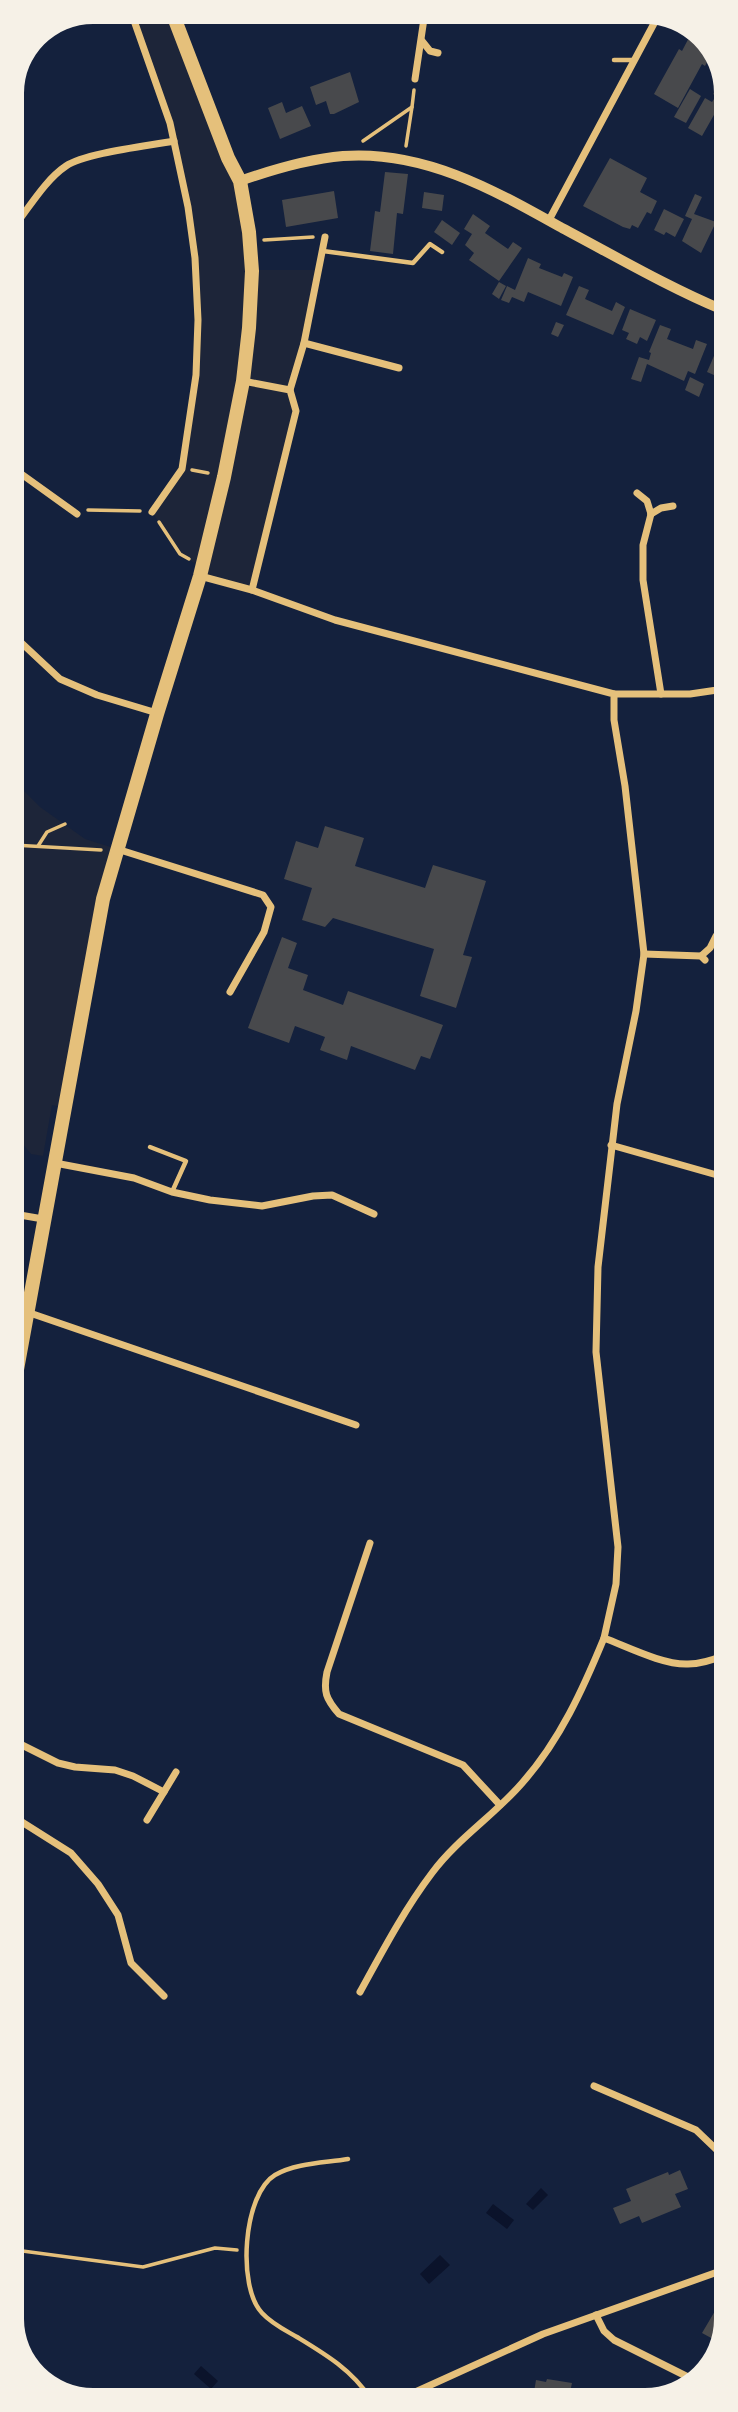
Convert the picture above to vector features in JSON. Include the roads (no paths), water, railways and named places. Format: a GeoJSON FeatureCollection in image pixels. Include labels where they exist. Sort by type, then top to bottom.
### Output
{"type":"FeatureCollection","features":[{"type":"Feature","properties":{"kind":"main road"},"geometry":{"type":"LineString","coordinates":[[24,1329],[103,899],[201,572],[224,477],[243,381],[250,328],[250,241],[240,181],[228,159],[177,24]]}},
{"type":"Feature","properties":{"kind":"street"},"geometry":{"type":"LineString","coordinates":[[135,24],[170,124],[188,206],[195,258],[198,320],[196,375],[182,469],[152,512]]}},
{"type":"Feature","properties":{"kind":"street"},"geometry":{"type":"LineString","coordinates":[[415,79],[424,25]]}},
{"type":"Feature","properties":{"kind":"street"},"geometry":{"type":"LineString","coordinates":[[550,220],[653,26]]}},
{"type":"Feature","properties":{"kind":"street"},"geometry":{"type":"LineString","coordinates":[[422,41],[430,51],[438,53]]}},
{"type":"Feature","properties":{"kind":"street"},"geometry":{"type":"LineString","coordinates":[[24,214],[53,177],[67,165],[79,160],[174,141]]}},
{"type":"Feature","properties":{"kind":"street"},"geometry":{"type":"LineString","coordinates":[[240,181],[311,160],[360,156],[404,159],[432,166],[463,177],[550,220],[714,306]]}},
{"type":"Feature","properties":{"kind":"street"},"geometry":{"type":"LineString","coordinates":[[252,590],[296,411],[290,390],[304,343],[325,237]]}},
{"type":"Feature","properties":{"kind":"street"},"geometry":{"type":"LineString","coordinates":[[304,343],[399,368]]}},
{"type":"Feature","properties":{"kind":"street"},"geometry":{"type":"LineString","coordinates":[[243,381],[290,390]]}},
{"type":"Feature","properties":{"kind":"street"},"geometry":{"type":"LineString","coordinates":[[24,476],[77,514]]}},
{"type":"Feature","properties":{"kind":"street"},"geometry":{"type":"LineString","coordinates":[[637,493],[647,501],[651,514],[643,545],[643,580],[661,694]]}},
{"type":"Feature","properties":{"kind":"street"},"geometry":{"type":"LineString","coordinates":[[651,514],[661,508],[673,506]]}},
{"type":"Feature","properties":{"kind":"street"},"geometry":{"type":"LineString","coordinates":[[201,572],[335,620],[614,694],[690,694],[714,690]]}},
{"type":"Feature","properties":{"kind":"street"},"geometry":{"type":"LineString","coordinates":[[24,645],[60,679],[97,695],[157,713]]}},
{"type":"Feature","properties":{"kind":"street"},"geometry":{"type":"LineString","coordinates":[[360,1992],[431,1874],[452,1849],[524,1782],[565,1722],[580,1696],[604,1638],[616,1584],[618,1546],[596,1352],[598,1267],[611,1145],[644,954],[625,786],[614,719],[614,694]]}},
{"type":"Feature","properties":{"kind":"street"},"geometry":{"type":"LineString","coordinates":[[117,849],[263,895],[271,907],[264,932],[230,992]]}},
{"type":"Feature","properties":{"kind":"street"},"geometry":{"type":"LineString","coordinates":[[644,954],[703,958],[714,939]]}},
{"type":"Feature","properties":{"kind":"street"},"geometry":{"type":"LineString","coordinates":[[611,1145],[714,1174]]}},
{"type":"Feature","properties":{"kind":"street"},"geometry":{"type":"LineString","coordinates":[[55,1163],[134,1178],[172,1192],[210,1200],[262,1206],[332,1195],[374,1214]]}},
{"type":"Feature","properties":{"kind":"street"},"geometry":{"type":"LineString","coordinates":[[24,1216],[43,1219]]}},
{"type":"Feature","properties":{"kind":"street"},"geometry":{"type":"LineString","coordinates":[[27,1312],[356,1425]]}},
{"type":"Feature","properties":{"kind":"street"},"geometry":{"type":"LineString","coordinates":[[370,1543],[327,1672],[324,1688],[330,1703],[339,1714],[463,1765],[500,1805]]}},
{"type":"Feature","properties":{"kind":"street"},"geometry":{"type":"LineString","coordinates":[[604,1638],[675,1664],[690,1665],[714,1659]]}},
{"type":"Feature","properties":{"kind":"street"},"geometry":{"type":"LineString","coordinates":[[24,1746],[58,1763],[114,1770],[133,1776],[164,1792]]}},
{"type":"Feature","properties":{"kind":"street"},"geometry":{"type":"LineString","coordinates":[[147,1820],[176,1772]]}},
{"type":"Feature","properties":{"kind":"street"},"geometry":{"type":"LineString","coordinates":[[24,1823],[71,1853],[98,1884],[118,1915],[131,1963],[164,1996]]}},
{"type":"Feature","properties":{"kind":"street"},"geometry":{"type":"LineString","coordinates":[[594,2086],[696,2130],[714,2147]]}},
{"type":"Feature","properties":{"kind":"street"},"geometry":{"type":"LineString","coordinates":[[425,2388],[542,2334],[714,2273]]}},
{"type":"Feature","properties":{"kind":"street"},"geometry":{"type":"LineString","coordinates":[[596,2315],[604,2331],[614,2340],[684,2375]]}},
{"type":"Feature","properties":{"kind":"lane"},"geometry":{"type":"LineString","coordinates":[[614,60],[635,60]]}},
{"type":"Feature","properties":{"kind":"lane"},"geometry":{"type":"LineString","coordinates":[[323,251],[413,263],[430,244],[442,252]]}},
{"type":"Feature","properties":{"kind":"lane"},"geometry":{"type":"LineString","coordinates":[[150,1147],[186,1161],[172,1192]]}},
{"type":"Feature","properties":{"kind":"lane"},"geometry":{"type":"LineString","coordinates":[[348,2160],[292,2167],[272,2176],[258,2200],[246,2251],[251,2295],[260,2312],[271,2322],[342,2366],[362,2387]]}}]}
